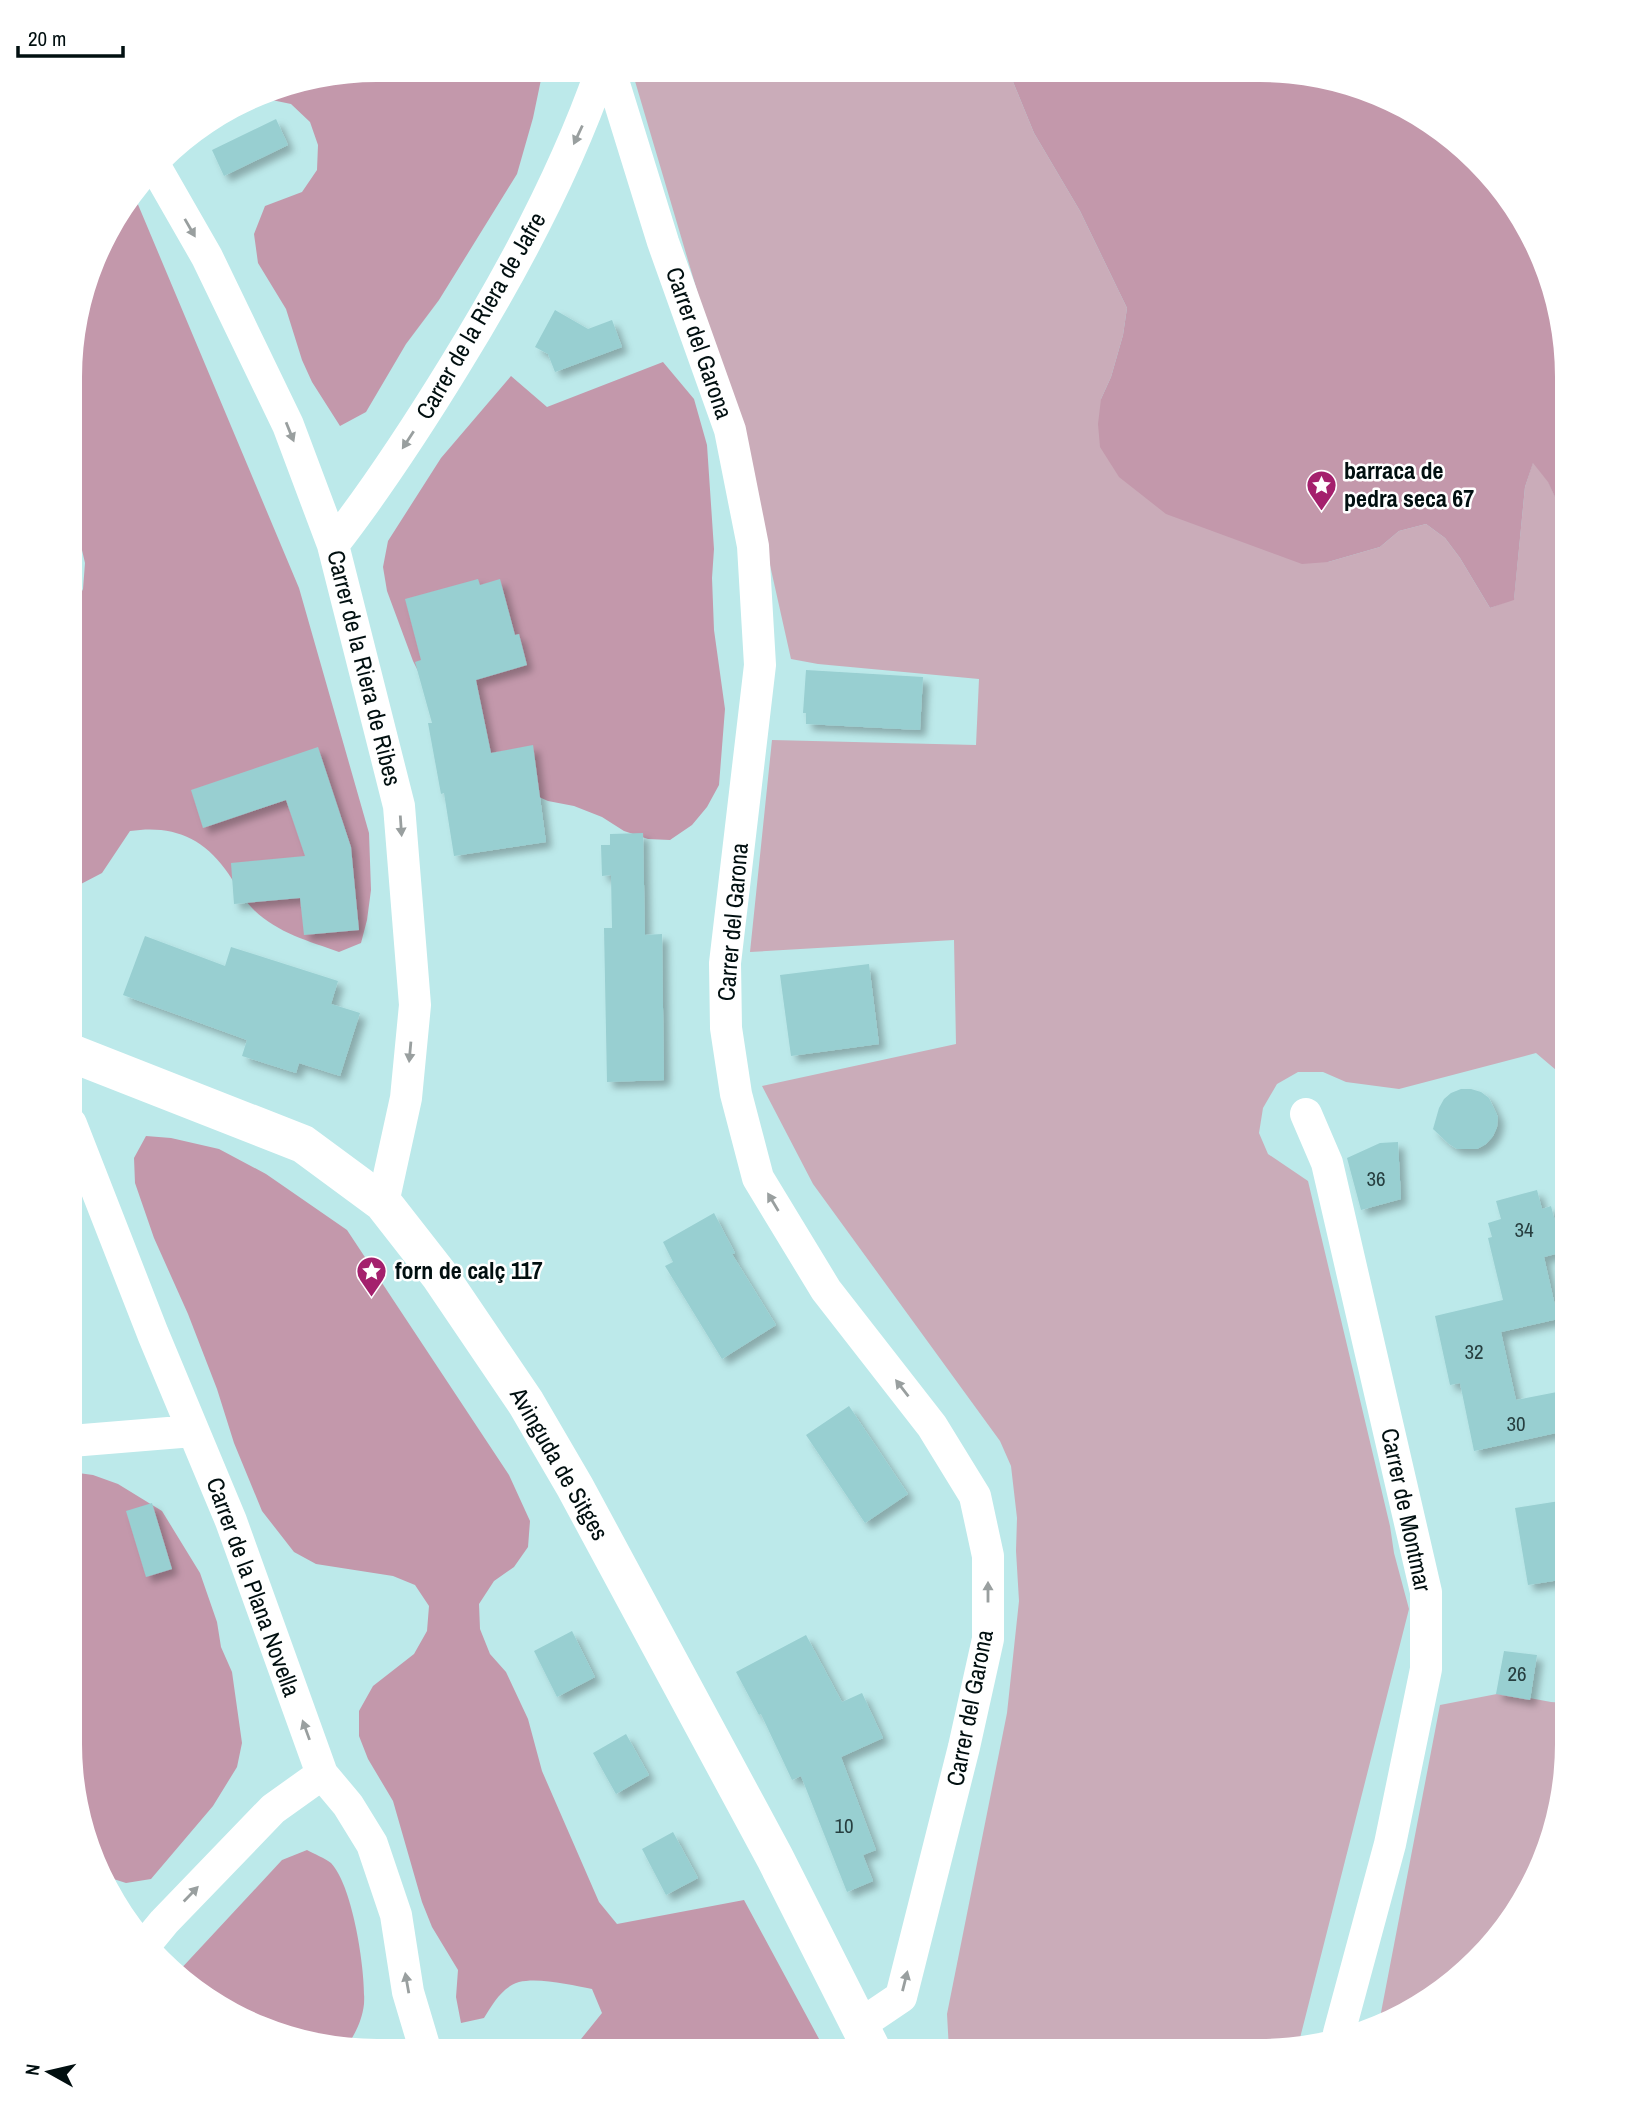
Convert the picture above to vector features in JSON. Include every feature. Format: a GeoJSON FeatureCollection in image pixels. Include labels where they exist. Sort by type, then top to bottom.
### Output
{"type":"FeatureCollection","features":[{"type":"Feature","properties":{"kind":"street","name":"Carrer de la Riera de Jafre"},"geometry":{"type":"LineString","coordinates":[[333,545],[409,440],[489,310],[543,209],[584,120],[597,82]]}},
{"type":"Feature","properties":{"kind":"street","name":"Carrer del Garona"},"geometry":{"type":"LineString","coordinates":[[613,82],[663,242],[730,430],[753,546],[760,665],[725,963],[726,1028],[736,1094],[758,1178],[826,1290],[932,1426],[975,1496],[988,1556],[988,1639],[964,1747],[901,1997],[865,2038]]}},
{"type":"Feature","properties":{"kind":"street","name":"Carrer de la Riera de Ribes"},"geometry":{"type":"LineString","coordinates":[[161,177],[207,257],[288,425],[333,545],[399,806],[415,1005],[406,1098],[383,1203]]}},
{"type":"Feature","properties":{"kind":"street","name":"Avinguda de Sitges"},"geometry":{"type":"LineString","coordinates":[[82,1057],[303,1144],[383,1203],[440,1276],[526,1403],[575,1488],[775,1858],[865,2038]]}},
{"type":"Feature","properties":{"kind":"street","name":"Carrer de Montmar"},"geometry":{"type":"LineString","coordinates":[[1306,1114],[1326,1163],[1426,1592],[1426,1669],[1390,1844],[1340,2028]]}},
{"type":"Feature","properties":{"kind":"street","name":"Carrer de la Plana Novella"},"geometry":{"type":"LineString","coordinates":[[82,1152],[231,1521],[322,1774],[348,1805],[372,1844],[396,1915],[408,1992],[422,2039]]}},
{"type":"Feature","properties":{"kind":"street"},"geometry":{"type":"LineString","coordinates":[[82,1440],[193,1431]]}},
{"type":"Feature","properties":{"kind":"street"},"geometry":{"type":"LineString","coordinates":[[153,1935],[273,1809],[322,1774]]}},
{"type":"Feature","properties":{"kind":"shaded area"},"geometry":{"type":"Polygon","coordinates":[[[540,82],[517,174],[439,300],[406,344],[366,412],[340,426],[312,382],[286,309],[258,263],[254,234],[265,206],[302,192],[317,170],[318,145],[310,122],[291,104],[275,101],[319,88],[357,83],[540,82]]]}},
{"type":"Feature","properties":{"kind":"shaded area"},"geometry":{"type":"Polygon","coordinates":[[[635,82],[1013,82],[1034,133],[1080,211],[1127,308],[1123,335],[1111,377],[1101,399],[1328,562],[1380,547],[1399,531],[1426,524],[1445,538],[1490,608],[1514,599],[1525,487],[1533,462],[1548,481],[1555,496],[1555,1069],[1536,1053],[1399,1089],[1346,1082],[1323,1072],[1298,1072],[1277,1084],[1263,1108],[1259,1133],[1268,1154],[1308,1181],[1409,1609],[1301,2036],[1260,2039],[948,2039],[947,2014],[1007,1713],[1019,1601],[1017,1518],[1011,1466],[1000,1441],[813,1184],[762,1086],[956,1044],[954,940],[750,952],[772,740],[976,745],[979,679],[818,664],[791,659],[745,453],[635,82]]]}},
{"type":"Feature","properties":{"kind":"shaded area"},"geometry":{"type":"Polygon","coordinates":[[[1013,82],[1280,83],[1336,92],[1373,105],[1408,122],[1454,155],[1494,197],[1524,246],[1545,301],[1552,338],[1555,377],[1555,497],[1548,482],[1533,463],[1525,487],[1514,600],[1490,608],[1445,538],[1426,524],[1399,531],[1380,547],[1328,562],[1302,564],[1166,514],[1119,477],[1100,447],[1098,424],[1101,399],[1111,377],[1123,335],[1127,308],[1080,211],[1034,133],[1013,82]]]}},
{"type":"Feature","properties":{"kind":"shaded area"},"geometry":{"type":"Polygon","coordinates":[[[138,204],[299,588],[369,833],[371,890],[361,943],[339,952],[272,924],[249,905],[229,874],[206,848],[184,835],[171,832],[130,831],[102,873],[82,883],[82,591],[85,563],[82,550],[82,377],[85,338],[92,301],[105,264],[138,204]]]}},
{"type":"Feature","properties":{"kind":"shaded area"},"geometry":{"type":"Polygon","coordinates":[[[663,362],[694,399],[707,445],[714,549],[714,630],[725,709],[719,785],[707,807],[692,825],[670,840],[648,839],[624,831],[602,817],[574,806],[548,801],[523,790],[424,683],[387,591],[383,567],[388,541],[441,458],[511,376],[547,407],[663,362]]]}},
{"type":"Feature","properties":{"kind":"shaded area"},"geometry":{"type":"Polygon","coordinates":[[[146,1136],[171,1138],[219,1149],[266,1174],[347,1230],[509,1475],[530,1521],[528,1547],[514,1567],[494,1581],[479,1604],[480,1629],[490,1654],[506,1672],[528,1719],[542,1771],[599,1902],[617,1924],[744,1900],[819,2039],[581,2039],[602,2013],[592,1989],[545,1981],[513,1984],[498,1997],[484,2018],[461,2023],[456,1997],[458,1970],[432,1927],[422,1902],[393,1801],[368,1759],[359,1736],[359,1711],[373,1686],[414,1654],[427,1631],[429,1606],[415,1585],[393,1576],[316,1564],[294,1552],[262,1511],[234,1443],[217,1389],[188,1314],[154,1238],[135,1183],[134,1158],[146,1136]]]}},
{"type":"Feature","properties":{"kind":"shaded area"},"geometry":{"type":"Polygon","coordinates":[[[82,1474],[118,1484],[162,1511],[200,1573],[217,1622],[221,1647],[232,1672],[242,1743],[237,1767],[213,1806],[151,1879],[126,1883],[115,1880],[105,1857],[92,1820],[85,1783],[82,1744],[82,1474]]]}},
{"type":"Feature","properties":{"kind":"shaded area"},"geometry":{"type":"Polygon","coordinates":[[[1502,1693],[1555,1702],[1554,1764],[1549,1802],[1539,1839],[1524,1875],[1494,1924],[1440,1978],[1381,2012],[1440,1705],[1502,1693]]]}},
{"type":"Feature","properties":{"kind":"shaded area"},"geometry":{"type":"Polygon","coordinates":[[[307,1850],[331,1863],[346,1890],[356,1930],[364,1990],[362,2016],[352,2037],[301,2029],[264,2016],[229,1999],[183,1966],[282,1860],[307,1850]]]}},
{"type":"Feature","properties":{"kind":"building"},"geometry":{"type":"Polygon","coordinates":[[[276,119],[288,145],[224,176],[212,150],[276,119]]]}},
{"type":"Feature","properties":{"kind":"building"},"geometry":{"type":"Polygon","coordinates":[[[555,310],[588,329],[612,320],[622,347],[555,372],[548,354],[535,347],[555,310]]]}},
{"type":"Feature","properties":{"kind":"building"},"geometry":{"type":"Polygon","coordinates":[[[478,579],[480,585],[500,579],[515,635],[519,634],[527,665],[476,680],[491,753],[533,745],[546,842],[454,856],[444,793],[441,794],[428,723],[432,723],[415,662],[421,660],[405,599],[478,579]]]}},
{"type":"Feature","properties":{"kind":"building"},"geometry":{"type":"Polygon","coordinates":[[[806,670],[923,677],[920,730],[806,724],[806,713],[803,713],[806,670]]]}},
{"type":"Feature","properties":{"kind":"building"},"geometry":{"type":"Polygon","coordinates":[[[318,747],[351,847],[359,930],[304,935],[300,898],[234,904],[231,863],[305,856],[286,800],[203,828],[191,790],[318,747]]]}},
{"type":"Feature","properties":{"kind":"building"},"geometry":{"type":"Polygon","coordinates":[[[643,833],[645,935],[662,934],[664,1080],[607,1082],[604,928],[612,928],[611,875],[602,876],[601,845],[610,845],[610,834],[643,833]]]}},
{"type":"Feature","properties":{"kind":"building"},"geometry":{"type":"Polygon","coordinates":[[[145,936],[225,966],[231,947],[338,981],[331,1004],[360,1013],[340,1076],[299,1063],[296,1073],[242,1056],[247,1040],[123,995],[145,936]]]}},
{"type":"Feature","properties":{"kind":"building"},"geometry":{"type":"Polygon","coordinates":[[[869,964],[879,1044],[791,1056],[780,975],[869,964]]]}},
{"type":"Feature","properties":{"kind":"building"},"geometry":{"type":"Polygon","coordinates":[[[1461,1089],[1481,1092],[1489,1098],[1498,1117],[1493,1136],[1477,1149],[1457,1149],[1433,1129],[1444,1099],[1461,1089]]]}},
{"type":"Feature","properties":{"kind":"building"},"geometry":{"type":"Polygon","coordinates":[[[1398,1142],[1401,1199],[1361,1210],[1347,1158],[1380,1143],[1398,1142]]]}},
{"type":"Feature","properties":{"kind":"building"},"geometry":{"type":"Polygon","coordinates":[[[1537,1190],[1542,1209],[1551,1206],[1555,1221],[1555,1254],[1544,1257],[1555,1306],[1555,1320],[1501,1332],[1516,1400],[1555,1392],[1555,1433],[1474,1451],[1460,1383],[1450,1385],[1435,1316],[1503,1300],[1488,1238],[1492,1237],[1488,1223],[1501,1219],[1496,1201],[1537,1190]]]}},
{"type":"Feature","properties":{"kind":"building"},"geometry":{"type":"Polygon","coordinates":[[[714,1213],[735,1253],[732,1254],[776,1325],[722,1359],[665,1266],[673,1262],[663,1242],[714,1213]]]}},
{"type":"Feature","properties":{"kind":"building"},"geometry":{"type":"Polygon","coordinates":[[[849,1406],[908,1494],[865,1523],[806,1435],[849,1406]]]}},
{"type":"Feature","properties":{"kind":"building"},"geometry":{"type":"Polygon","coordinates":[[[1555,1502],[1555,1581],[1528,1585],[1515,1508],[1555,1502]]]}},
{"type":"Feature","properties":{"kind":"building"},"geometry":{"type":"Polygon","coordinates":[[[152,1503],[172,1569],[146,1577],[126,1511],[152,1503]]]}},
{"type":"Feature","properties":{"kind":"building"},"geometry":{"type":"Polygon","coordinates":[[[572,1631],[595,1677],[557,1697],[534,1651],[572,1631]]]}},
{"type":"Feature","properties":{"kind":"building"},"geometry":{"type":"Polygon","coordinates":[[[806,1635],[842,1702],[862,1693],[883,1738],[841,1757],[876,1850],[863,1855],[873,1881],[847,1892],[801,1776],[792,1780],[761,1714],[759,1715],[736,1672],[806,1635]]]}},
{"type":"Feature","properties":{"kind":"building"},"geometry":{"type":"Polygon","coordinates":[[[1504,1651],[1537,1655],[1530,1700],[1496,1694],[1504,1651]]]}},
{"type":"Feature","properties":{"kind":"building"},"geometry":{"type":"Polygon","coordinates":[[[626,1734],[649,1775],[616,1794],[593,1753],[626,1734]]]}},
{"type":"Feature","properties":{"kind":"building"},"geometry":{"type":"Polygon","coordinates":[[[673,1832],[698,1878],[666,1895],[642,1849],[673,1832]]]}},
{"type":"Feature","properties":{"kind":"place","name":"barraca de pedra seca 67"},"geometry":{"type":"Point","coordinates":[1321,512]}},
{"type":"Feature","properties":{"kind":"place","name":"forn de calç 117"},"geometry":{"type":"Point","coordinates":[372,1298]}}]}
